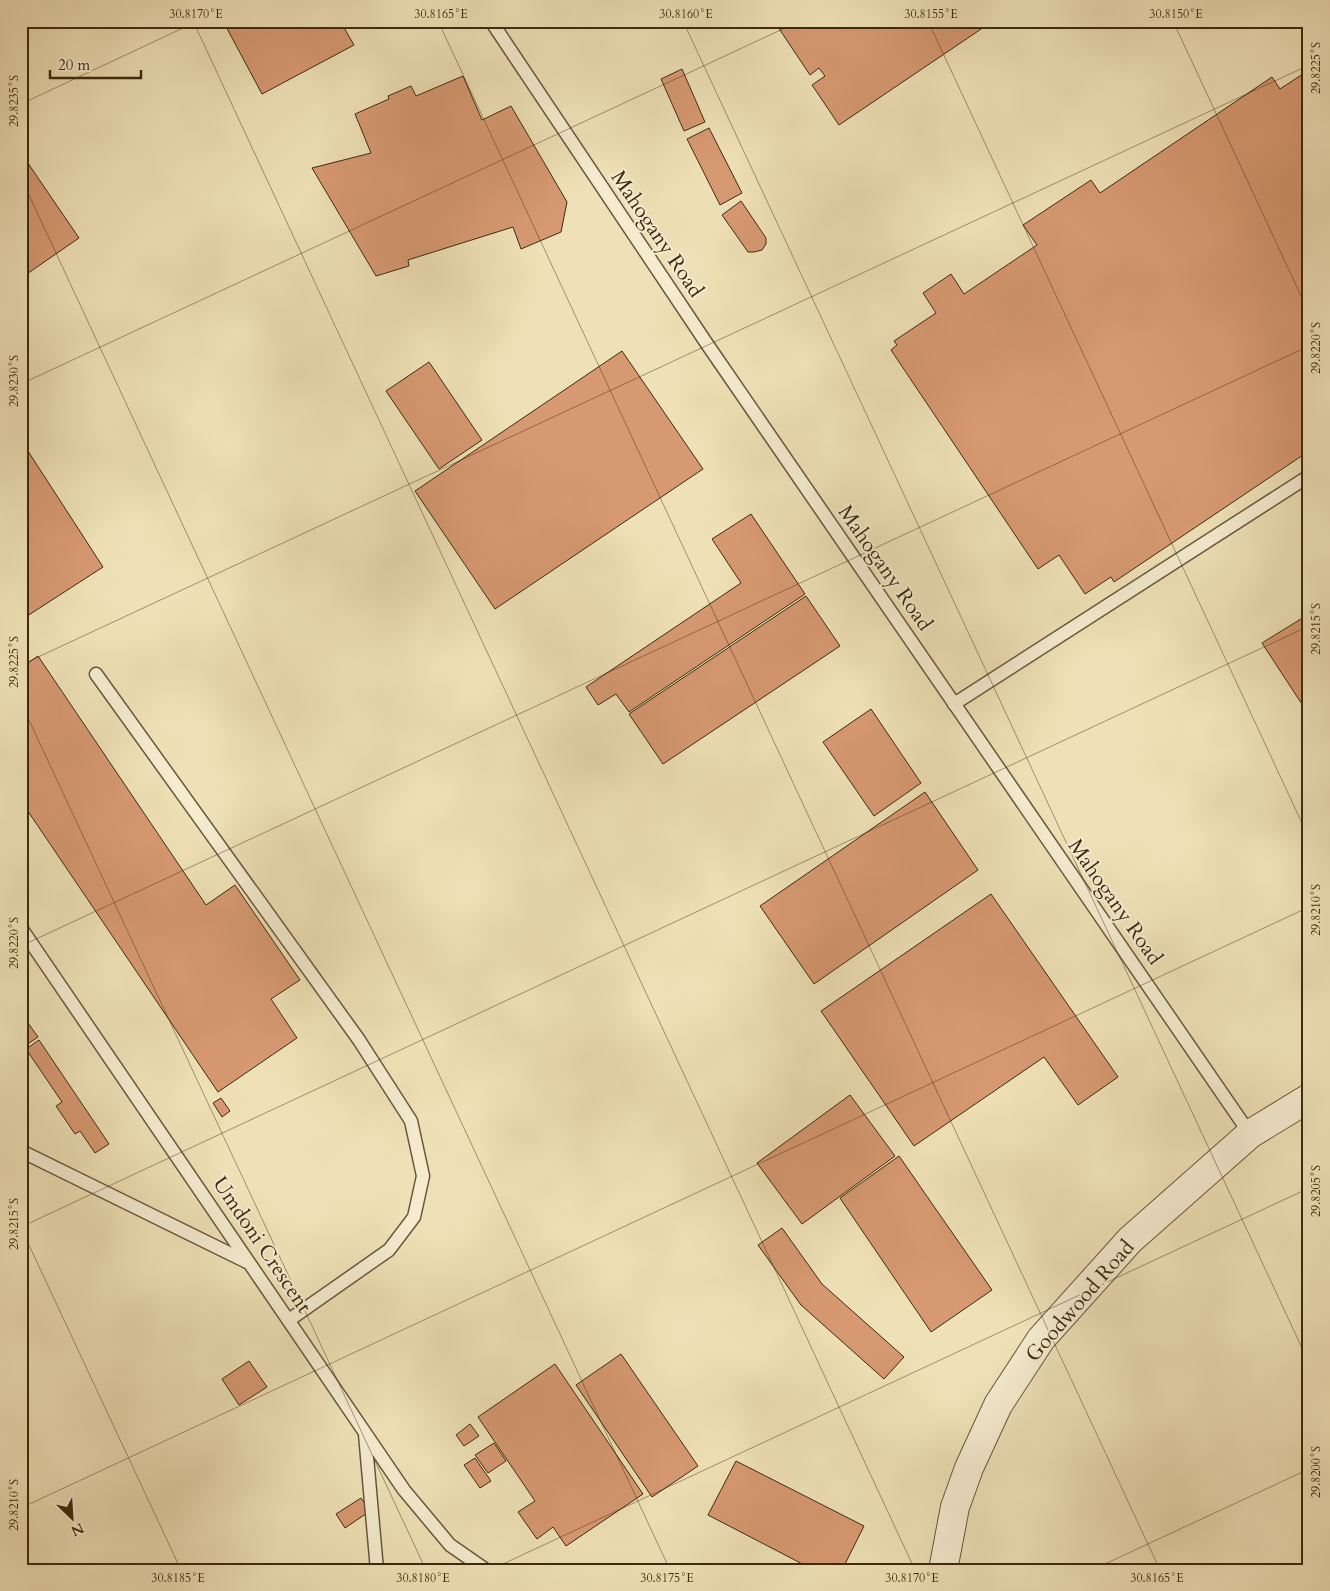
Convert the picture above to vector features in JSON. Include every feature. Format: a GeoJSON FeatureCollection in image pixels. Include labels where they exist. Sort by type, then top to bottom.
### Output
{"type":"FeatureCollection","features":[{"type":"Feature","properties":{"kind":"street","name":"Goodwood Road"},"geometry":{"type":"LineString","coordinates":[[943,1570],[955,1508],[970,1468],[998,1405],[1041,1339],[1130,1240],[1250,1134],[1309,1098]]}},
{"type":"Feature","properties":{"kind":"lane","name":"Mahogany Road"},"geometry":{"type":"LineString","coordinates":[[491,21],[707,344],[1250,1134]]}},
{"type":"Feature","properties":{"kind":"lane"},"geometry":{"type":"LineString","coordinates":[[954,704],[1309,476]]}},
{"type":"Feature","properties":{"kind":"lane"},"geometry":{"type":"LineString","coordinates":[[96,674],[359,1040],[411,1121],[424,1176],[414,1216],[389,1250],[288,1320]]}},
{"type":"Feature","properties":{"kind":"lane","name":"Umdoni Crescent"},"geometry":{"type":"LineString","coordinates":[[21,928],[404,1490],[450,1545],[486,1570]]}},
{"type":"Feature","properties":{"kind":"lane"},"geometry":{"type":"LineString","coordinates":[[21,1151],[250,1263]]}},
{"type":"Feature","properties":{"kind":"lane"},"geometry":{"type":"LineString","coordinates":[[364,1431],[376,1570]]}},
{"type":"Feature","properties":{"kind":"building"},"geometry":{"type":"Polygon","coordinates":[[[223,21],[353,21],[343,26],[354,45],[262,94],[223,21]]]}},
{"type":"Feature","properties":{"kind":"building"},"geometry":{"type":"Polygon","coordinates":[[[774,21],[993,21],[839,125],[812,85],[825,76],[819,68],[810,75],[774,21]]]}},
{"type":"Feature","properties":{"kind":"building"},"geometry":{"type":"Polygon","coordinates":[[[682,69],[705,122],[684,131],[661,79],[682,69]]]}},
{"type":"Feature","properties":{"kind":"building"},"geometry":{"type":"Polygon","coordinates":[[[1309,70],[1309,451],[1114,582],[1111,577],[1085,594],[1059,555],[1038,569],[891,350],[897,345],[894,341],[936,313],[923,293],[951,274],[964,294],[1037,245],[1023,225],[1091,180],[1100,193],[1272,77],[1280,89],[1309,70]]]}},
{"type":"Feature","properties":{"kind":"building"},"geometry":{"type":"Polygon","coordinates":[[[463,76],[482,120],[511,106],[567,202],[561,232],[521,249],[513,227],[408,260],[409,266],[376,276],[312,168],[371,153],[355,114],[389,99],[388,96],[411,86],[416,96],[463,76]]]}},
{"type":"Feature","properties":{"kind":"building"},"geometry":{"type":"Polygon","coordinates":[[[709,128],[742,193],[720,205],[687,139],[709,128]]]}},
{"type":"Feature","properties":{"kind":"building"},"geometry":{"type":"Polygon","coordinates":[[[21,153],[79,238],[21,278],[21,153]]]}},
{"type":"Feature","properties":{"kind":"building"},"geometry":{"type":"Polygon","coordinates":[[[741,201],[766,238],[766,244],[762,250],[748,252],[722,215],[741,201]]]}},
{"type":"Feature","properties":{"kind":"building"},"geometry":{"type":"Polygon","coordinates":[[[622,351],[703,469],[495,609],[415,491],[622,351]]]}},
{"type":"Feature","properties":{"kind":"building"},"geometry":{"type":"Polygon","coordinates":[[[429,362],[482,440],[439,469],[386,391],[429,362]]]}},
{"type":"Feature","properties":{"kind":"building"},"geometry":{"type":"Polygon","coordinates":[[[26,448],[103,567],[21,620],[21,451],[26,448]]]}},
{"type":"Feature","properties":{"kind":"building"},"geometry":{"type":"Polygon","coordinates":[[[751,514],[805,594],[629,712],[616,694],[598,705],[586,687],[741,583],[712,539],[751,514]]]}},
{"type":"Feature","properties":{"kind":"building"},"geometry":{"type":"Polygon","coordinates":[[[806,596],[840,646],[663,764],[629,714],[806,596]]]}},
{"type":"Feature","properties":{"kind":"building"},"geometry":{"type":"Polygon","coordinates":[[[1309,614],[1309,715],[1262,643],[1309,614]]]}},
{"type":"Feature","properties":{"kind":"building"},"geometry":{"type":"Polygon","coordinates":[[[38,656],[206,905],[235,885],[300,980],[271,999],[297,1038],[218,1092],[21,801],[21,668],[38,656]]]}},
{"type":"Feature","properties":{"kind":"building"},"geometry":{"type":"Polygon","coordinates":[[[871,709],[921,783],[874,816],[823,742],[871,709]]]}},
{"type":"Feature","properties":{"kind":"building"},"geometry":{"type":"Polygon","coordinates":[[[925,792],[978,870],[814,984],[760,906],[925,792]]]}},
{"type":"Feature","properties":{"kind":"building"},"geometry":{"type":"Polygon","coordinates":[[[991,894],[1118,1077],[1078,1105],[1044,1057],[914,1146],[821,1011],[991,894]]]}},
{"type":"Feature","properties":{"kind":"building"},"geometry":{"type":"Polygon","coordinates":[[[21,1013],[38,1037],[23,1047],[21,1043],[21,1013]]]}},
{"type":"Feature","properties":{"kind":"building"},"geometry":{"type":"Polygon","coordinates":[[[39,1040],[109,1144],[95,1153],[80,1131],[75,1134],[56,1106],[62,1102],[26,1049],[39,1040]]]}},
{"type":"Feature","properties":{"kind":"building"},"geometry":{"type":"Polygon","coordinates":[[[850,1095],[895,1156],[802,1224],[757,1163],[850,1095]]]}},
{"type":"Feature","properties":{"kind":"building"},"geometry":{"type":"Polygon","coordinates":[[[221,1098],[230,1111],[222,1117],[213,1103],[221,1098]]]}},
{"type":"Feature","properties":{"kind":"building"},"geometry":{"type":"Polygon","coordinates":[[[899,1156],[992,1290],[931,1332],[840,1198],[899,1156]]]}},
{"type":"Feature","properties":{"kind":"building"},"geometry":{"type":"Polygon","coordinates":[[[782,1228],[822,1284],[904,1357],[884,1379],[801,1305],[758,1245],[782,1228]]]}},
{"type":"Feature","properties":{"kind":"building"},"geometry":{"type":"Polygon","coordinates":[[[621,1354],[698,1466],[652,1497],[576,1385],[621,1354]]]}},
{"type":"Feature","properties":{"kind":"building"},"geometry":{"type":"Polygon","coordinates":[[[249,1361],[267,1387],[239,1405],[222,1379],[249,1361]]]}},
{"type":"Feature","properties":{"kind":"building"},"geometry":{"type":"Polygon","coordinates":[[[555,1364],[643,1494],[566,1546],[553,1527],[537,1539],[518,1512],[535,1501],[478,1417],[555,1364]]]}},
{"type":"Feature","properties":{"kind":"building"},"geometry":{"type":"Polygon","coordinates":[[[470,1424],[479,1436],[464,1446],[456,1435],[470,1424]]]}},
{"type":"Feature","properties":{"kind":"building"},"geometry":{"type":"Polygon","coordinates":[[[494,1443],[506,1461],[488,1473],[475,1455],[494,1443]]]}},
{"type":"Feature","properties":{"kind":"building"},"geometry":{"type":"Polygon","coordinates":[[[475,1458],[491,1481],[480,1488],[464,1465],[475,1458]]]}},
{"type":"Feature","properties":{"kind":"building"},"geometry":{"type":"Polygon","coordinates":[[[736,1461],[864,1526],[842,1570],[814,1570],[708,1515],[736,1461]]]}},
{"type":"Feature","properties":{"kind":"building"},"geometry":{"type":"Polygon","coordinates":[[[361,1498],[370,1511],[345,1528],[336,1514],[361,1498]]]}}]}
